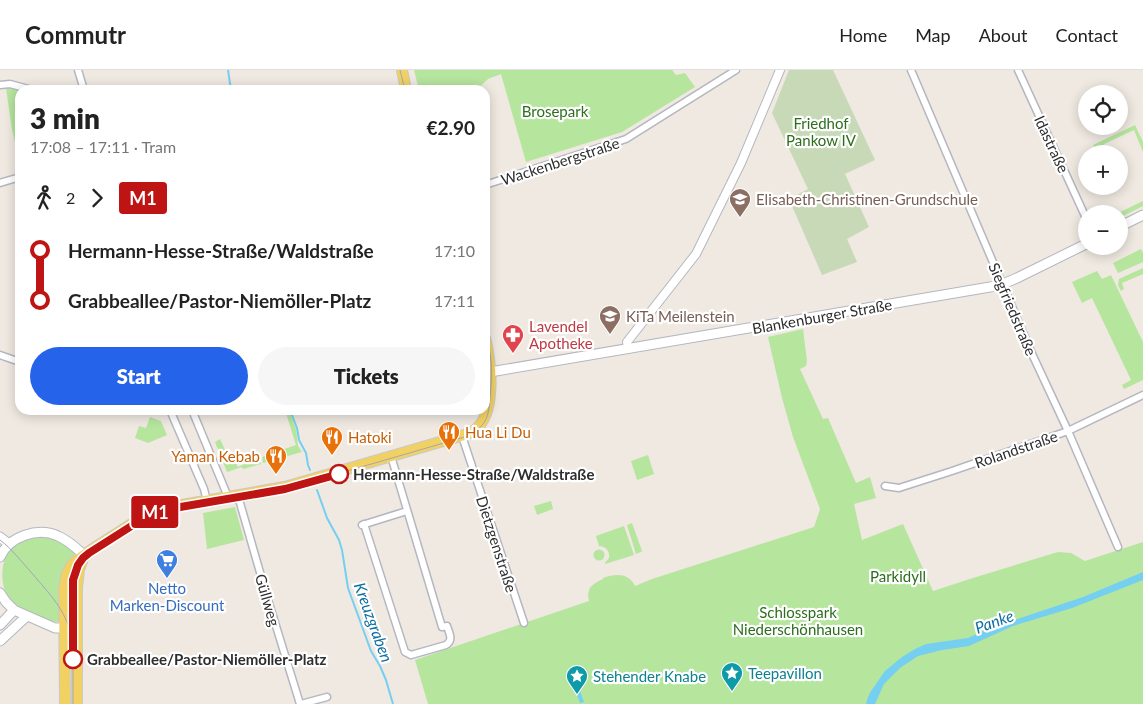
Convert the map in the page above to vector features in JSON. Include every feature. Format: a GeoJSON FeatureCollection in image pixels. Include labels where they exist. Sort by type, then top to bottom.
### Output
{"type":"FeatureCollection","features":[{"type":"Feature","properties":{"kind":"main road"},"geometry":{"type":"LineString","coordinates":[[402,70],[405,85]]}},
{"type":"Feature","properties":{"kind":"main road"},"geometry":{"type":"LineString","coordinates":[[1128,222],[1143,215]]}},
{"type":"Feature","properties":{"kind":"main road","name":"Blankenburger Straße"},"geometry":{"type":"LineString","coordinates":[[490,372],[891,305],[1003,284],[1078,248]]}},
{"type":"Feature","properties":{"kind":"main road"},"geometry":{"type":"LineString","coordinates":[[65,704],[64,592],[67,573],[72,564],[98,545],[151,512],[167,507],[284,487],[460,437],[477,428],[486,415]]}},
{"type":"Feature","properties":{"kind":"main road"},"geometry":{"type":"LineString","coordinates":[[0,554],[14,540],[28,534],[44,532],[60,537],[84,555]]}},
{"type":"Feature","properties":{"kind":"main road"},"geometry":{"type":"LineString","coordinates":[[0,537],[9,544]]}},
{"type":"Feature","properties":{"kind":"main road"},"geometry":{"type":"LineString","coordinates":[[77,704],[77,580],[84,555]]}},
{"type":"Feature","properties":{"kind":"main road"},"geometry":{"type":"LineString","coordinates":[[0,592],[14,610],[56,628],[76,628]]}},
{"type":"Feature","properties":{"kind":"main road"},"geometry":{"type":"LineString","coordinates":[[0,625],[14,610]]}},
{"type":"Feature","properties":{"kind":"main road"},"geometry":{"type":"LineString","coordinates":[[0,641],[27,616]]}},
{"type":"Feature","properties":{"kind":"street"},"geometry":{"type":"LineString","coordinates":[[78,70],[82,85]]}},
{"type":"Feature","properties":{"kind":"street","name":"Wackenbergstraße"},"geometry":{"type":"LineString","coordinates":[[490,183],[626,139],[736,70]]}},
{"type":"Feature","properties":{"kind":"street"},"geometry":{"type":"LineString","coordinates":[[628,349],[627,342],[696,254],[741,163],[780,70]]}},
{"type":"Feature","properties":{"kind":"street","name":"Siegfriedstraße"},"geometry":{"type":"LineString","coordinates":[[911,70],[1033,356],[1118,547]]}},
{"type":"Feature","properties":{"kind":"street","name":"Idastraße"},"geometry":{"type":"LineString","coordinates":[[1018,70],[1080,205]]}},
{"type":"Feature","properties":{"kind":"street"},"geometry":{"type":"LineString","coordinates":[[0,85],[15,85]]}},
{"type":"Feature","properties":{"kind":"street"},"geometry":{"type":"LineString","coordinates":[[0,183],[15,178]]}},
{"type":"Feature","properties":{"kind":"street"},"geometry":{"type":"LineString","coordinates":[[0,355],[15,360]]}},
{"type":"Feature","properties":{"kind":"street","name":"Rolandstraße"},"geometry":{"type":"LineString","coordinates":[[885,486],[899,488],[1068,431],[1143,395]]}},
{"type":"Feature","properties":{"kind":"street"},"geometry":{"type":"LineString","coordinates":[[172,415],[204,489],[207,501]]}},
{"type":"Feature","properties":{"kind":"street","name":"Güllweg"},"geometry":{"type":"LineString","coordinates":[[194,415],[233,496],[300,704],[327,696]]}},
{"type":"Feature","properties":{"kind":"street","name":"Dietzgenstraße"},"geometry":{"type":"LineString","coordinates":[[460,437],[524,623]]}},
{"type":"Feature","properties":{"kind":"street"},"geometry":{"type":"LineString","coordinates":[[391,456],[442,627],[447,626],[451,640],[446,645],[411,655],[405,652],[363,524],[407,511]]}},
{"type":"Feature","properties":{"kind":"green space","name":"Brosepark"},"geometry":{"type":"Polygon","coordinates":[[[414,70],[672,70],[676,75],[685,73],[695,87],[622,132],[526,162],[501,74],[488,79],[481,85],[418,85],[414,70]]]}},
{"type":"Feature","properties":{"kind":"green space","name":"Friedhof Pankow IV"},"geometry":{"type":"Polygon","coordinates":[[[789,70],[833,70],[875,160],[845,174],[869,227],[847,239],[857,262],[822,275],[789,199],[808,189],[772,113],[789,70]]]}},
{"type":"Feature","properties":{"kind":"green space"},"geometry":{"type":"Polygon","coordinates":[[[6,88],[15,89],[15,142],[6,88]]]}},
{"type":"Feature","properties":{"kind":"green space"},"geometry":{"type":"Polygon","coordinates":[[[1135,125],[1143,142],[1143,152],[1134,130],[1128,133],[1128,128],[1135,125]]]}},
{"type":"Feature","properties":{"kind":"green space"},"geometry":{"type":"Polygon","coordinates":[[[1114,135],[1123,135],[1104,145],[1093,145],[1114,135]]]}},
{"type":"Feature","properties":{"kind":"green space"},"geometry":{"type":"Polygon","coordinates":[[[1143,201],[1143,206],[1128,214],[1128,208],[1143,201]]]}},
{"type":"Feature","properties":{"kind":"green space"},"geometry":{"type":"Polygon","coordinates":[[[1141,249],[1143,262],[1118,273],[1113,263],[1141,249]]]}},
{"type":"Feature","properties":{"kind":"green space"},"geometry":{"type":"Polygon","coordinates":[[[1143,268],[1143,274],[1122,283],[1124,289],[1121,291],[1118,285],[1119,279],[1143,268]]]}},
{"type":"Feature","properties":{"kind":"green space"},"geometry":{"type":"Polygon","coordinates":[[[1097,271],[1102,279],[1111,275],[1143,342],[1143,380],[1124,389],[1122,385],[1131,380],[1092,298],[1082,303],[1072,282],[1097,271]]]}},
{"type":"Feature","properties":{"kind":"green space","name":"Schlosspark Niederschönhausen"},"geometry":{"type":"Polygon","coordinates":[[[803,329],[807,361],[806,366],[800,369],[823,419],[828,418],[856,483],[870,477],[876,498],[854,504],[862,540],[903,524],[933,591],[1058,552],[1071,553],[1085,561],[1143,542],[1143,704],[428,704],[415,660],[589,601],[589,590],[603,578],[617,575],[625,576],[635,586],[814,527],[820,509],[793,437],[768,337],[803,329]]]}},
{"type":"Feature","properties":{"kind":"green space"},"geometry":{"type":"Polygon","coordinates":[[[287,415],[291,415],[296,429],[298,446],[302,452],[263,463],[262,457],[296,445],[287,415]]]}},
{"type":"Feature","properties":{"kind":"green space"},"geometry":{"type":"Polygon","coordinates":[[[150,417],[161,421],[167,435],[148,443],[135,438],[139,426],[146,428],[150,417]]]}},
{"type":"Feature","properties":{"kind":"green space"},"geometry":{"type":"Polygon","coordinates":[[[220,439],[231,463],[235,461],[238,467],[259,458],[261,464],[227,472],[215,442],[220,439]]]}},
{"type":"Feature","properties":{"kind":"green space"},"geometry":{"type":"Polygon","coordinates":[[[648,455],[654,474],[637,480],[631,461],[648,455]]]}},
{"type":"Feature","properties":{"kind":"green space"},"geometry":{"type":"Polygon","coordinates":[[[551,501],[553,509],[537,515],[534,506],[551,501]]]}},
{"type":"Feature","properties":{"kind":"green space"},"geometry":{"type":"Polygon","coordinates":[[[235,507],[244,540],[207,549],[203,513],[235,507]]]}},
{"type":"Feature","properties":{"kind":"green space"},"geometry":{"type":"Polygon","coordinates":[[[632,523],[642,551],[636,554],[627,525],[632,523]]]}},
{"type":"Feature","properties":{"kind":"green space"},"geometry":{"type":"Polygon","coordinates":[[[624,526],[634,555],[605,564],[609,558],[609,553],[606,548],[599,546],[596,536],[624,526]]]}},
{"type":"Feature","properties":{"kind":"green space"},"geometry":{"type":"Polygon","coordinates":[[[36,536],[59,539],[75,552],[67,565],[61,621],[59,622],[45,619],[16,605],[10,600],[4,589],[2,575],[4,562],[9,550],[21,541],[36,536]]]}},
{"type":"Feature","properties":{"kind":"green space"},"geometry":{"type":"Polygon","coordinates":[[[599,549],[605,555],[599,561],[593,555],[599,549]]]}},
{"type":"Feature","properties":{"kind":"water"},"geometry":{"type":"Polygon","coordinates":[[[1143,572],[1143,580],[1072,608],[1013,626],[969,646],[918,656],[900,668],[884,684],[875,704],[866,704],[871,691],[885,671],[915,649],[926,644],[968,638],[988,629],[1083,597],[1143,572]]]}},
{"type":"Feature","properties":{"kind":"water"},"geometry":{"type":"Polygon","coordinates":[[[575,677],[584,702],[580,703],[571,678],[575,677]]]}},
{"type":"Feature","properties":{"kind":"waterway","name":"Kreuzgraben"},"geometry":{"type":"LineString","coordinates":[[228,70],[230,85]]}},
{"type":"Feature","properties":{"kind":"waterway","name":"Kreuzgraben"},"geometry":{"type":"LineString","coordinates":[[292,415],[299,440],[306,453],[310,470]]}},
{"type":"Feature","properties":{"kind":"waterway","name":"Kreuzgraben"},"geometry":{"type":"LineString","coordinates":[[317,490],[327,518],[339,540],[348,588],[371,651],[386,680],[393,704]]}},
{"type":"Feature","properties":{"kind":"tram line"},"geometry":{"type":"LineString","coordinates":[[400,70],[404,85]]}},
{"type":"Feature","properties":{"kind":"tram line"},"geometry":{"type":"LineString","coordinates":[[490,357],[490,396]]}},
{"type":"Feature","properties":{"kind":"tram line"},"geometry":{"type":"LineString","coordinates":[[73,704],[73,580],[78,565],[89,553],[144,517],[163,510],[285,489],[468,436],[477,430],[487,415]]}},
{"type":"Feature","properties":{"kind":"tram line","name":"M1"},"geometry":{"type":"LineString","coordinates":[[73,659],[73,577],[80,562],[93,550],[153,513],[170,508],[285,489],[339,474]]}},
{"type":"Feature","properties":{"kind":"tram line"},"geometry":{"type":"LineString","coordinates":[[0,540],[16,555],[53,598],[63,613],[70,630]]}},
{"type":"Feature","properties":{"kind":"place","name":"Elisabeth-Christinen-Grundschule"},"geometry":{"type":"Point","coordinates":[740,218]}},
{"type":"Feature","properties":{"kind":"place","name":"KiTa Meilenstein"},"geometry":{"type":"Point","coordinates":[610,335]}},
{"type":"Feature","properties":{"kind":"place","name":"Lavendel Apotheke"},"geometry":{"type":"Point","coordinates":[513,354]}},
{"type":"Feature","properties":{"kind":"place","name":"Hua Li Du"},"geometry":{"type":"Point","coordinates":[449,451]}},
{"type":"Feature","properties":{"kind":"place","name":"Hatoki"},"geometry":{"type":"Point","coordinates":[332,456]}},
{"type":"Feature","properties":{"kind":"place","name":"Hermann-Hesse-Straße/Waldstraße"},"geometry":{"type":"Point","coordinates":[339,474]}},
{"type":"Feature","properties":{"kind":"place","name":"Yaman Kebab"},"geometry":{"type":"Point","coordinates":[276,475]}},
{"type":"Feature","properties":{"kind":"place","name":"Netto Marken-Discount"},"geometry":{"type":"Point","coordinates":[167,579]}},
{"type":"Feature","properties":{"kind":"place","name":"Grabbeallee/Pastor-Niemöller-Platz"},"geometry":{"type":"Point","coordinates":[73,659]}},
{"type":"Feature","properties":{"kind":"place","name":"Teepavillon"},"geometry":{"type":"Point","coordinates":[732,692]}},
{"type":"Feature","properties":{"kind":"place","name":"Stehender Knabe"},"geometry":{"type":"Point","coordinates":[577,695]}},
{"type":"Feature","properties":{"kind":"park label","name":"Parkidyll"},"geometry":{"type":"Point","coordinates":[898,576]}},
{"type":"Feature","properties":{"kind":"water label","name":"Panke"},"geometry":{"type":"Point","coordinates":[994,621]}}]}
